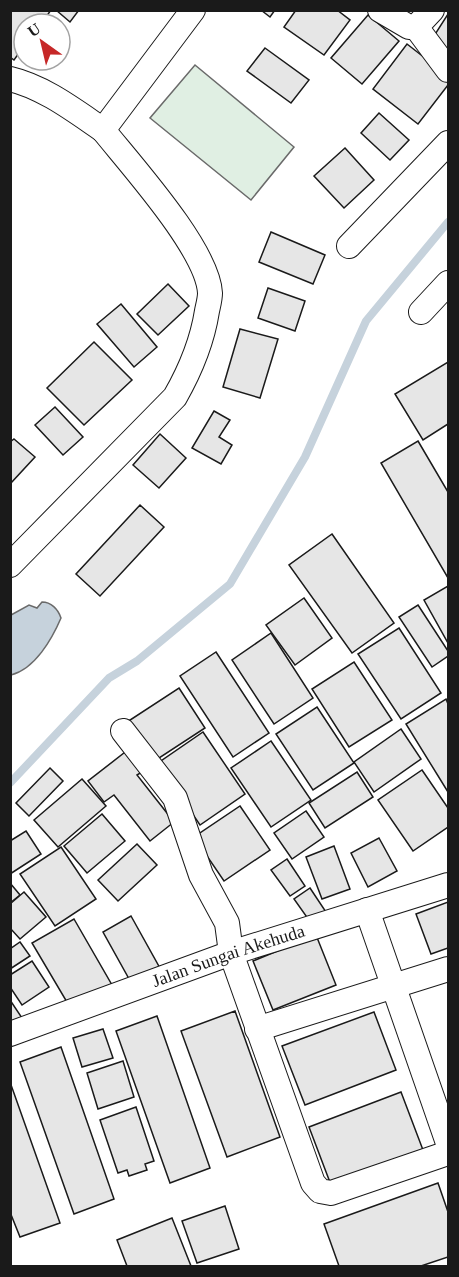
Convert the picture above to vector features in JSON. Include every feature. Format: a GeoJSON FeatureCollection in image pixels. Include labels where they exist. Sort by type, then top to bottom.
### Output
{"type":"FeatureCollection","features":[{"type":"Feature","properties":{"kind":"street"},"geometry":{"type":"LineString","coordinates":[[103,130],[193,10]]}},
{"type":"Feature","properties":{"kind":"street"},"geometry":{"type":"LineString","coordinates":[[380,10],[409,27],[424,19],[448,70]]}},
{"type":"Feature","properties":{"kind":"street"},"geometry":{"type":"LineString","coordinates":[[10,79],[25,82],[67,105],[103,130],[175,221],[205,270],[210,294],[203,336],[191,369],[175,397],[10,565]]}},
{"type":"Feature","properties":{"kind":"street"},"geometry":{"type":"LineString","coordinates":[[349,246],[448,143]]}},
{"type":"Feature","properties":{"kind":"street"},"geometry":{"type":"LineString","coordinates":[[421,312],[448,283]]}},
{"type":"Feature","properties":{"kind":"street"},"geometry":{"type":"LineString","coordinates":[[123,731],[175,798],[201,875],[227,923],[231,953],[313,1184],[320,1191],[331,1193],[448,1153]]}},
{"type":"Feature","properties":{"kind":"street","name":"Jalan Sungai Akehuda"},"geometry":{"type":"LineString","coordinates":[[10,1034],[231,953],[448,885]]}},
{"type":"Feature","properties":{"kind":"street"},"geometry":{"type":"LineString","coordinates":[[367,910],[448,1143]]}},
{"type":"Feature","properties":{"kind":"street"},"geometry":{"type":"LineString","coordinates":[[257,1029],[448,969]]}},
{"type":"Feature","properties":{"kind":"green space"},"geometry":{"type":"Polygon","coordinates":[[[195,65],[294,147],[251,200],[150,118],[195,65]]]}},
{"type":"Feature","properties":{"kind":"shaded area"},"geometry":{"type":"Polygon","coordinates":[[[42,602],[54,607],[61,618],[48,644],[35,660],[20,672],[11,675],[11,615],[29,605],[37,608],[42,602]]]}},
{"type":"Feature","properties":{"kind":"building"},"geometry":{"type":"Polygon","coordinates":[[[10,10],[51,10],[50,12],[12,12],[12,58],[10,57],[10,10]]]}},
{"type":"Feature","properties":{"kind":"building"},"geometry":{"type":"Polygon","coordinates":[[[56,10],[79,10],[72,19],[72,12],[56,10]]]}},
{"type":"Feature","properties":{"kind":"building"},"geometry":{"type":"Polygon","coordinates":[[[261,10],[275,10],[270,17],[261,10]]]}},
{"type":"Feature","properties":{"kind":"building"},"geometry":{"type":"Polygon","coordinates":[[[296,10],[337,10],[350,20],[324,55],[284,27],[296,10]]]}},
{"type":"Feature","properties":{"kind":"building"},"geometry":{"type":"Polygon","coordinates":[[[448,14],[448,51],[432,39],[448,14]]]}},
{"type":"Feature","properties":{"kind":"building"},"geometry":{"type":"Polygon","coordinates":[[[368,15],[399,41],[362,84],[331,58],[368,15]]]}},
{"type":"Feature","properties":{"kind":"building"},"geometry":{"type":"Polygon","coordinates":[[[407,44],[448,76],[448,85],[418,124],[373,89],[407,44]]]}},
{"type":"Feature","properties":{"kind":"building"},"geometry":{"type":"Polygon","coordinates":[[[265,48],[309,80],[291,103],[247,71],[265,48]]]}},
{"type":"Feature","properties":{"kind":"building"},"geometry":{"type":"Polygon","coordinates":[[[379,113],[409,140],[390,160],[361,133],[379,113]]]}},
{"type":"Feature","properties":{"kind":"building"},"geometry":{"type":"Polygon","coordinates":[[[345,148],[374,180],[344,208],[314,176],[345,148]]]}},
{"type":"Feature","properties":{"kind":"building"},"geometry":{"type":"Polygon","coordinates":[[[271,232],[325,255],[313,284],[259,262],[271,232]]]}},
{"type":"Feature","properties":{"kind":"building"},"geometry":{"type":"Polygon","coordinates":[[[168,284],[189,306],[158,335],[137,314],[168,284]]]}},
{"type":"Feature","properties":{"kind":"building"},"geometry":{"type":"Polygon","coordinates":[[[268,288],[305,301],[295,331],[258,318],[268,288]]]}},
{"type":"Feature","properties":{"kind":"building"},"geometry":{"type":"Polygon","coordinates":[[[121,304],[157,347],[134,367],[97,324],[121,304]]]}},
{"type":"Feature","properties":{"kind":"building"},"geometry":{"type":"Polygon","coordinates":[[[240,329],[278,339],[260,398],[223,387],[240,329]]]}},
{"type":"Feature","properties":{"kind":"building"},"geometry":{"type":"Polygon","coordinates":[[[94,342],[132,380],[84,425],[47,388],[94,342]]]}},
{"type":"Feature","properties":{"kind":"building"},"geometry":{"type":"Polygon","coordinates":[[[448,362],[448,424],[423,440],[395,394],[448,362]]]}},
{"type":"Feature","properties":{"kind":"building"},"geometry":{"type":"Polygon","coordinates":[[[55,407],[83,437],[63,455],[35,425],[55,407]]]}},
{"type":"Feature","properties":{"kind":"building"},"geometry":{"type":"Polygon","coordinates":[[[214,411],[230,420],[219,437],[232,445],[221,464],[192,448],[214,411]]]}},
{"type":"Feature","properties":{"kind":"building"},"geometry":{"type":"Polygon","coordinates":[[[160,434],[186,458],[159,488],[133,465],[160,434]]]}},
{"type":"Feature","properties":{"kind":"building"},"geometry":{"type":"Polygon","coordinates":[[[14,439],[35,457],[10,484],[10,442],[14,439]]]}},
{"type":"Feature","properties":{"kind":"building"},"geometry":{"type":"Polygon","coordinates":[[[418,441],[448,492],[448,578],[381,463],[418,441]]]}},
{"type":"Feature","properties":{"kind":"building"},"geometry":{"type":"Polygon","coordinates":[[[140,505],[164,527],[100,596],[76,574],[140,505]]]}},
{"type":"Feature","properties":{"kind":"building"},"geometry":{"type":"Polygon","coordinates":[[[332,534],[394,623],[352,653],[289,565],[332,534]]]}},
{"type":"Feature","properties":{"kind":"building"},"geometry":{"type":"Polygon","coordinates":[[[448,586],[448,643],[424,600],[448,586]]]}},
{"type":"Feature","properties":{"kind":"building"},"geometry":{"type":"Polygon","coordinates":[[[304,598],[332,638],[295,665],[266,625],[304,598]]]}},
{"type":"Feature","properties":{"kind":"building"},"geometry":{"type":"Polygon","coordinates":[[[418,605],[448,651],[448,656],[432,667],[399,617],[418,605]]]}},
{"type":"Feature","properties":{"kind":"building"},"geometry":{"type":"Polygon","coordinates":[[[399,628],[441,693],[401,719],[358,654],[399,628]]]}},
{"type":"Feature","properties":{"kind":"building"},"geometry":{"type":"Polygon","coordinates":[[[271,633],[313,698],[274,724],[232,660],[271,633]]]}},
{"type":"Feature","properties":{"kind":"building"},"geometry":{"type":"Polygon","coordinates":[[[216,652],[269,733],[233,757],[180,676],[216,652]]]}},
{"type":"Feature","properties":{"kind":"building"},"geometry":{"type":"Polygon","coordinates":[[[354,662],[392,720],[349,747],[312,689],[354,662]]]}},
{"type":"Feature","properties":{"kind":"building"},"geometry":{"type":"Polygon","coordinates":[[[179,688],[205,728],[153,762],[127,722],[179,688]]]}},
{"type":"Feature","properties":{"kind":"building"},"geometry":{"type":"Polygon","coordinates":[[[446,699],[448,704],[448,792],[406,724],[446,699]]]}},
{"type":"Feature","properties":{"kind":"building"},"geometry":{"type":"Polygon","coordinates":[[[317,707],[354,763],[313,790],[276,734],[317,707]]]}},
{"type":"Feature","properties":{"kind":"building"},"geometry":{"type":"Polygon","coordinates":[[[401,729],[421,759],[374,792],[354,762],[401,729]]]}},
{"type":"Feature","properties":{"kind":"building"},"geometry":{"type":"Polygon","coordinates":[[[203,732],[245,794],[200,825],[158,763],[203,732]]]}},
{"type":"Feature","properties":{"kind":"building"},"geometry":{"type":"Polygon","coordinates":[[[271,741],[311,800],[271,827],[231,768],[271,741]]]}},
{"type":"Feature","properties":{"kind":"building"},"geometry":{"type":"Polygon","coordinates":[[[129,749],[145,770],[137,775],[174,822],[150,841],[114,795],[104,802],[88,781],[129,749]]]}},
{"type":"Feature","properties":{"kind":"building"},"geometry":{"type":"Polygon","coordinates":[[[50,768],[63,781],[29,816],[16,803],[50,768]]]}},
{"type":"Feature","properties":{"kind":"building"},"geometry":{"type":"Polygon","coordinates":[[[422,770],[448,808],[448,827],[413,851],[378,800],[422,770]]]}},
{"type":"Feature","properties":{"kind":"building"},"geometry":{"type":"Polygon","coordinates":[[[357,772],[373,797],[325,828],[309,803],[357,772]]]}},
{"type":"Feature","properties":{"kind":"building"},"geometry":{"type":"Polygon","coordinates":[[[82,779],[106,806],[58,847],[34,820],[82,779]]]}},
{"type":"Feature","properties":{"kind":"building"},"geometry":{"type":"Polygon","coordinates":[[[240,806],[270,850],[224,881],[194,837],[240,806]]]}},
{"type":"Feature","properties":{"kind":"building"},"geometry":{"type":"Polygon","coordinates":[[[306,811],[324,837],[292,859],[274,833],[306,811]]]}},
{"type":"Feature","properties":{"kind":"building"},"geometry":{"type":"Polygon","coordinates":[[[102,814],[125,841],[87,873],[64,846],[102,814]]]}},
{"type":"Feature","properties":{"kind":"building"},"geometry":{"type":"Polygon","coordinates":[[[26,831],[41,854],[10,874],[10,841],[26,831]]]}},
{"type":"Feature","properties":{"kind":"building"},"geometry":{"type":"Polygon","coordinates":[[[379,838],[397,871],[368,887],[351,853],[379,838]]]}},
{"type":"Feature","properties":{"kind":"building"},"geometry":{"type":"Polygon","coordinates":[[[137,844],[157,865],[118,901],[98,880],[137,844]]]}},
{"type":"Feature","properties":{"kind":"building"},"geometry":{"type":"Polygon","coordinates":[[[334,846],[350,889],[322,899],[306,857],[334,846]]]}},
{"type":"Feature","properties":{"kind":"building"},"geometry":{"type":"Polygon","coordinates":[[[61,847],[96,899],[55,926],[20,874],[61,847]]]}},
{"type":"Feature","properties":{"kind":"building"},"geometry":{"type":"Polygon","coordinates":[[[287,859],[305,886],[290,896],[271,870],[287,859]]]}},
{"type":"Feature","properties":{"kind":"building"},"geometry":{"type":"Polygon","coordinates":[[[10,883],[20,895],[10,903],[10,883]]]}},
{"type":"Feature","properties":{"kind":"building"},"geometry":{"type":"Polygon","coordinates":[[[310,888],[326,912],[311,923],[294,899],[310,888]]]}},
{"type":"Feature","properties":{"kind":"building"},"geometry":{"type":"Polygon","coordinates":[[[24,892],[46,917],[20,939],[10,928],[10,904],[24,892]]]}},
{"type":"Feature","properties":{"kind":"building"},"geometry":{"type":"Polygon","coordinates":[[[448,902],[448,948],[431,954],[416,914],[448,902]]]}},
{"type":"Feature","properties":{"kind":"building"},"geometry":{"type":"Polygon","coordinates":[[[131,916],[161,970],[133,986],[103,932],[131,916]]]}},
{"type":"Feature","properties":{"kind":"building"},"geometry":{"type":"Polygon","coordinates":[[[74,919],[112,985],[71,1009],[32,943],[74,919]]]}},
{"type":"Feature","properties":{"kind":"building"},"geometry":{"type":"Polygon","coordinates":[[[316,935],[336,985],[273,1010],[253,961],[316,935]]]}},
{"type":"Feature","properties":{"kind":"building"},"geometry":{"type":"Polygon","coordinates":[[[20,942],[30,956],[10,969],[10,949],[20,942]]]}},
{"type":"Feature","properties":{"kind":"building"},"geometry":{"type":"Polygon","coordinates":[[[32,961],[49,987],[22,1005],[10,987],[10,975],[32,961]]]}},
{"type":"Feature","properties":{"kind":"building"},"geometry":{"type":"Polygon","coordinates":[[[10,1000],[22,1018],[10,1025],[10,1000]]]}},
{"type":"Feature","properties":{"kind":"building"},"geometry":{"type":"Polygon","coordinates":[[[235,1011],[280,1137],[227,1157],[181,1031],[235,1011]]]}},
{"type":"Feature","properties":{"kind":"building"},"geometry":{"type":"Polygon","coordinates":[[[374,1012],[396,1070],[305,1105],[282,1046],[374,1012]]]}},
{"type":"Feature","properties":{"kind":"building"},"geometry":{"type":"Polygon","coordinates":[[[157,1016],[210,1168],[170,1183],[116,1031],[157,1016]]]}},
{"type":"Feature","properties":{"kind":"building"},"geometry":{"type":"Polygon","coordinates":[[[103,1029],[113,1058],[82,1067],[73,1038],[103,1029]]]}},
{"type":"Feature","properties":{"kind":"building"},"geometry":{"type":"Polygon","coordinates":[[[61,1047],[114,1199],[74,1214],[20,1062],[61,1047]]]}},
{"type":"Feature","properties":{"kind":"building"},"geometry":{"type":"Polygon","coordinates":[[[123,1061],[134,1097],[98,1109],[87,1073],[123,1061]]]}},
{"type":"Feature","properties":{"kind":"building"},"geometry":{"type":"Polygon","coordinates":[[[10,1082],[60,1223],[20,1237],[10,1212],[10,1082]]]}},
{"type":"Feature","properties":{"kind":"building"},"geometry":{"type":"Polygon","coordinates":[[[401,1092],[423,1150],[331,1185],[309,1127],[401,1092]]]}},
{"type":"Feature","properties":{"kind":"building"},"geometry":{"type":"Polygon","coordinates":[[[136,1107],[154,1161],[145,1164],[147,1170],[129,1176],[127,1170],[118,1173],[100,1120],[136,1107]]]}},
{"type":"Feature","properties":{"kind":"building"},"geometry":{"type":"Polygon","coordinates":[[[438,1183],[448,1212],[448,1257],[421,1266],[339,1266],[324,1224],[438,1183]]]}},
{"type":"Feature","properties":{"kind":"building"},"geometry":{"type":"Polygon","coordinates":[[[225,1206],[239,1249],[197,1263],[182,1221],[225,1206]]]}},
{"type":"Feature","properties":{"kind":"building"},"geometry":{"type":"Polygon","coordinates":[[[172,1218],[191,1266],[127,1266],[117,1240],[172,1218]]]}},
{"type":"Feature","properties":{"kind":"waterway"},"geometry":{"type":"LineString","coordinates":[[10,783],[109,678],[137,661],[230,584],[305,457],[366,321],[448,222]]}}]}
